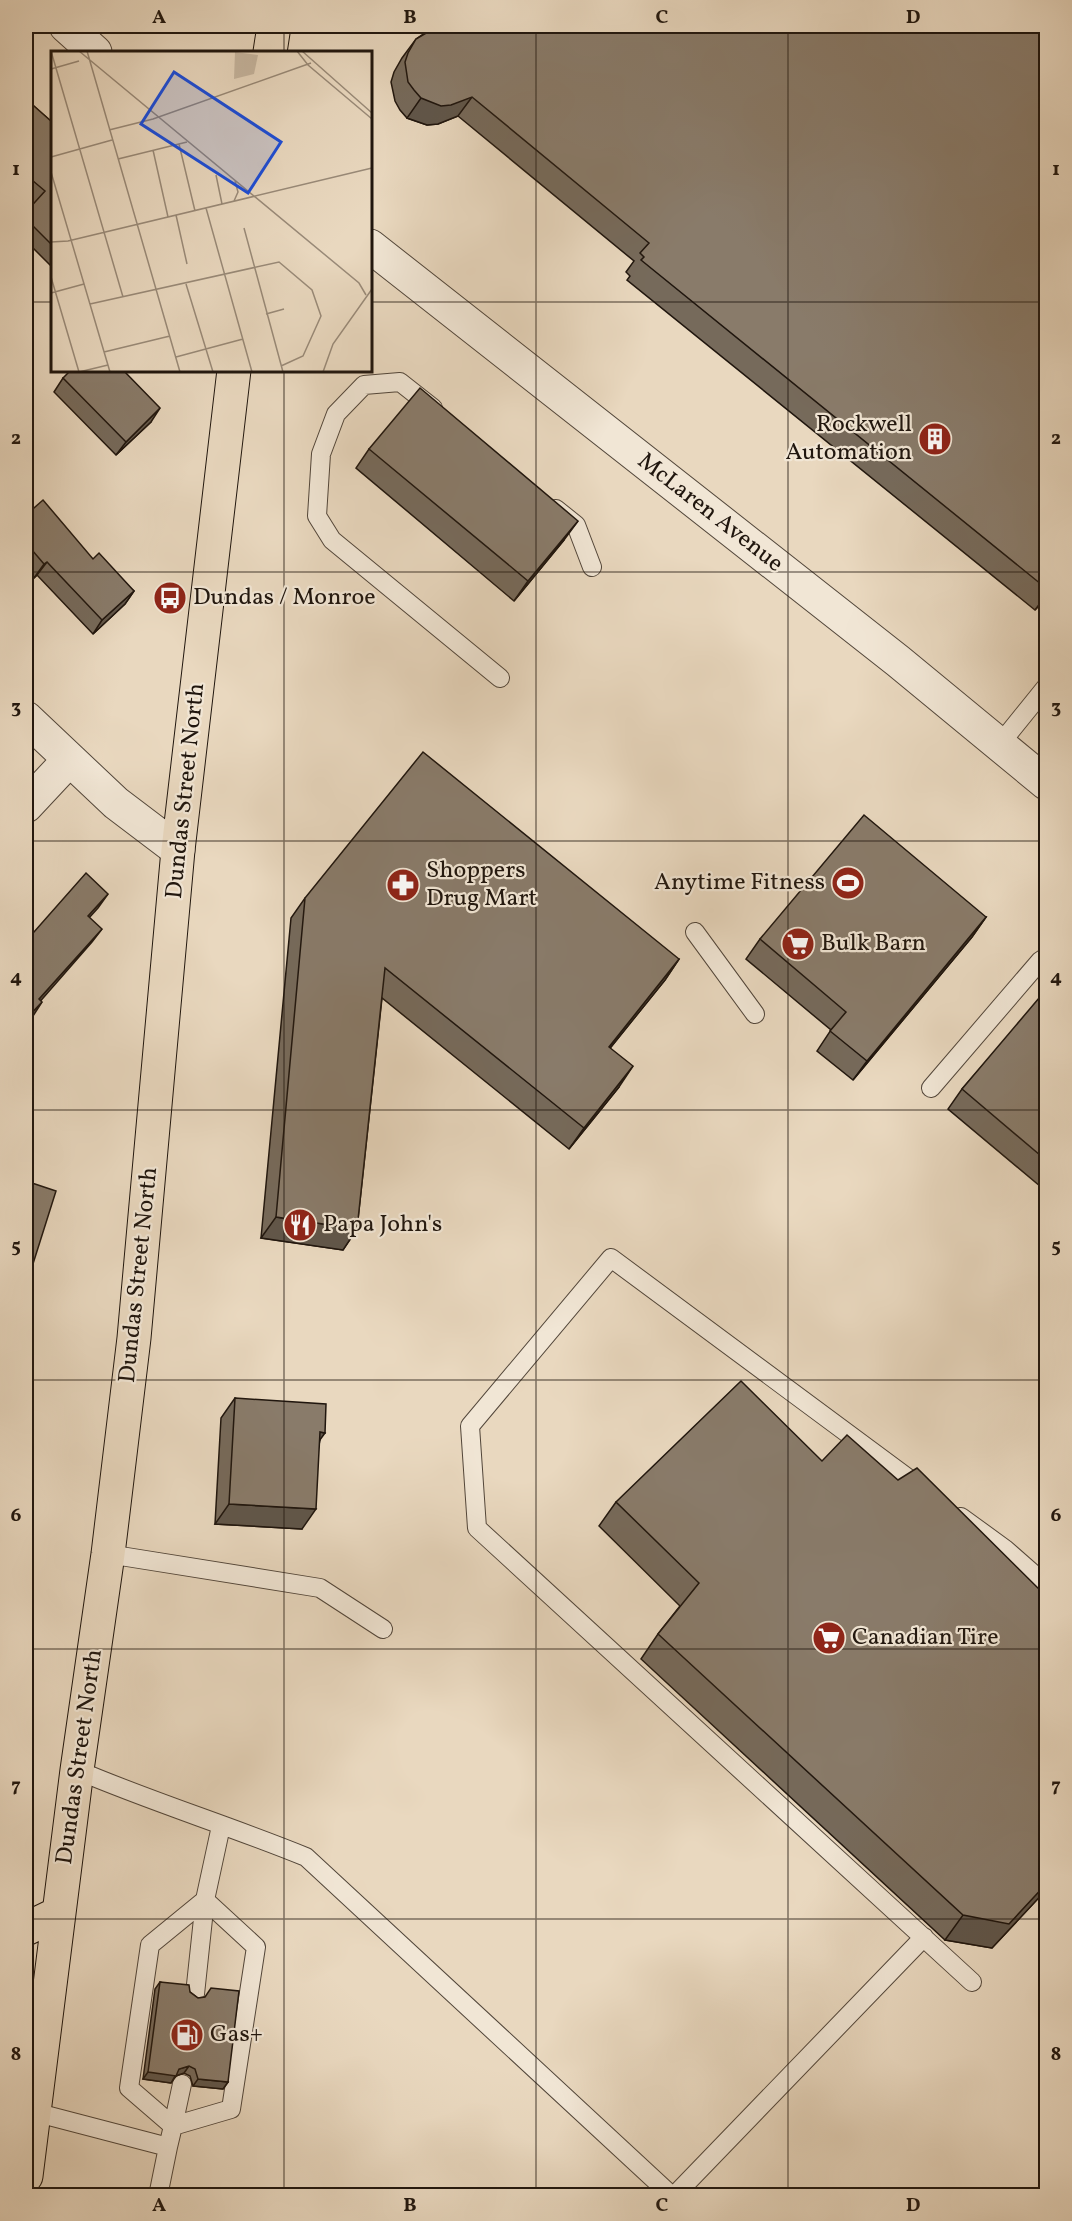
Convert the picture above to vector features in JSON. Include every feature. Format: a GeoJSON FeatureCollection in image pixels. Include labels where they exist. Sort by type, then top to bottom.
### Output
{"type":"FeatureCollection","features":[{"type":"Feature","properties":{"kind":"main road"},"geometry":{"type":"LineString","coordinates":[[270,51],[274,26]]}},
{"type":"Feature","properties":{"kind":"main road","name":"Dundas Street North"},"geometry":{"type":"LineString","coordinates":[[26,2176],[77,1770],[108,1554],[134,1338],[178,850],[234,372]]}},
{"type":"Feature","properties":{"kind":"main road"},"geometry":{"type":"LineString","coordinates":[[26,1929],[59,1913]]}},
{"type":"Feature","properties":{"kind":"street"},"geometry":{"type":"LineString","coordinates":[[66,26],[94,51]]}},
{"type":"Feature","properties":{"kind":"street","name":"McLaren Avenue"},"geometry":{"type":"LineString","coordinates":[[372,248],[888,654],[1047,783]]}},
{"type":"Feature","properties":{"kind":"street"},"geometry":{"type":"LineString","coordinates":[[26,718],[116,803],[178,850]]}},
{"type":"Feature","properties":{"kind":"street"},"geometry":{"type":"LineString","coordinates":[[26,806],[69,760]]}},
{"type":"Feature","properties":{"kind":"lane"},"geometry":{"type":"LineString","coordinates":[[446,419],[400,382],[364,385],[336,414],[321,453],[317,516],[332,540],[500,678]]}},
{"type":"Feature","properties":{"kind":"lane"},"geometry":{"type":"LineString","coordinates":[[539,495],[576,525],[592,567]]}},
{"type":"Feature","properties":{"kind":"lane"},"geometry":{"type":"LineString","coordinates":[[1000,744],[1047,687]]}},
{"type":"Feature","properties":{"kind":"lane"},"geometry":{"type":"LineString","coordinates":[[695,932],[755,1014]]}},
{"type":"Feature","properties":{"kind":"lane"},"geometry":{"type":"LineString","coordinates":[[931,1088],[1044,961]]}},
{"type":"Feature","properties":{"kind":"lane"},"geometry":{"type":"LineString","coordinates":[[972,1982],[477,1528],[470,1426],[611,1258],[943,1503],[1047,1585]]}},
{"type":"Feature","properties":{"kind":"lane"},"geometry":{"type":"LineString","coordinates":[[108,1554],[320,1588],[383,1629]]}},
{"type":"Feature","properties":{"kind":"lane"},"geometry":{"type":"LineString","coordinates":[[77,1770],[127,1791],[306,1857],[673,2196],[924,1937]]}},
{"type":"Feature","properties":{"kind":"lane"},"geometry":{"type":"LineString","coordinates":[[195,1994],[205,1900],[221,1826]]}},
{"type":"Feature","properties":{"kind":"lane"},"geometry":{"type":"LineString","coordinates":[[173,2126],[129,2088],[150,1945],[205,1900]]}},
{"type":"Feature","properties":{"kind":"lane"},"geometry":{"type":"LineString","coordinates":[[173,2126],[231,2109],[256,1947],[205,1900]]}},
{"type":"Feature","properties":{"kind":"lane"},"geometry":{"type":"LineString","coordinates":[[158,2196],[182,2084]]}},
{"type":"Feature","properties":{"kind":"lane"},"geometry":{"type":"LineString","coordinates":[[34,2112],[168,2147]]}},
{"type":"Feature","properties":{"kind":"building","name":"Rockwell Automation"},"geometry":{"type":"Polygon","coordinates":[[[438,26],[1047,26],[1047,589],[641,260],[644,257],[640,253],[649,243],[472,97],[451,105],[441,106],[421,98],[408,82],[405,62],[416,39],[438,26]]]}},
{"type":"Feature","properties":{"kind":"building"},"geometry":{"type":"Polygon","coordinates":[[[26,99],[51,121],[51,244],[26,219],[26,212],[45,191],[26,175],[26,99]]]}},
{"type":"Feature","properties":{"kind":"building"},"geometry":{"type":"Polygon","coordinates":[[[69,372],[125,372],[160,408],[126,442],[63,378],[69,372]]]}},
{"type":"Feature","properties":{"kind":"building"},"geometry":{"type":"Polygon","coordinates":[[[420,388],[578,521],[528,581],[369,449],[420,388]]]}},
{"type":"Feature","properties":{"kind":"building"},"geometry":{"type":"Polygon","coordinates":[[[43,500],[93,559],[99,553],[134,591],[102,620],[47,562],[44,564],[26,543],[26,515],[43,500]]]}},
{"type":"Feature","properties":{"kind":"building"},"geometry":{"type":"Polygon","coordinates":[[[423,752],[679,959],[609,1047],[633,1066],[584,1128],[385,968],[357,1229],[276,1217],[305,898],[423,752]]]}},
{"type":"Feature","properties":{"kind":"building"},"geometry":{"type":"Polygon","coordinates":[[[864,815],[986,917],[867,1061],[830,1031],[846,1012],[760,939],[864,815]]]}},
{"type":"Feature","properties":{"kind":"building"},"geometry":{"type":"Polygon","coordinates":[[[86,873],[108,894],[88,916],[102,929],[39,999],[42,1002],[26,1019],[26,941],[86,873]]]}},
{"type":"Feature","properties":{"kind":"building"},"geometry":{"type":"Polygon","coordinates":[[[1045,991],[1047,992],[1047,1161],[962,1089],[1045,991]]]}},
{"type":"Feature","properties":{"kind":"building"},"geometry":{"type":"Polygon","coordinates":[[[26,1181],[56,1191],[26,1286],[26,1181]]]}},
{"type":"Feature","properties":{"kind":"building"},"geometry":{"type":"Polygon","coordinates":[[[26,1287],[30,1289],[26,1301],[26,1287]]]}},
{"type":"Feature","properties":{"kind":"building"},"geometry":{"type":"Polygon","coordinates":[[[741,1381],[822,1461],[847,1435],[898,1480],[917,1468],[1047,1597],[1047,1883],[1009,1924],[963,1915],[658,1634],[699,1583],[616,1502],[741,1381]]]}},
{"type":"Feature","properties":{"kind":"building"},"geometry":{"type":"Polygon","coordinates":[[[235,1398],[326,1404],[325,1433],[320,1432],[316,1509],[229,1504],[235,1398]]]}},
{"type":"Feature","properties":{"kind":"building"},"geometry":{"type":"Polygon","coordinates":[[[160,1982],[189,1985],[190,1992],[198,1998],[205,1997],[211,1988],[239,1991],[228,2082],[198,2079],[195,2069],[189,2066],[179,2069],[176,2076],[148,2072],[160,1982]]]}},
{"type":"Feature","properties":{"kind":"building"},"geometry":{"type":"Polygon","coordinates":[[[370,2191],[375,2196],[365,2196],[370,2191]]]}},
{"type":"Feature","properties":{"kind":"place","name":"Rockwell Automation"},"geometry":{"type":"Point","coordinates":[935,439]}},
{"type":"Feature","properties":{"kind":"place","name":"Dundas / Monroe"},"geometry":{"type":"Point","coordinates":[170,598]}},
{"type":"Feature","properties":{"kind":"place","name":"Anytime Fitness"},"geometry":{"type":"Point","coordinates":[848,883]}},
{"type":"Feature","properties":{"kind":"place","name":"Shoppers Drug Mart"},"geometry":{"type":"Point","coordinates":[403,885]}},
{"type":"Feature","properties":{"kind":"place","name":"Bulk Barn"},"geometry":{"type":"Point","coordinates":[798,944]}},
{"type":"Feature","properties":{"kind":"place","name":"Papa John's"},"geometry":{"type":"Point","coordinates":[300,1225]}},
{"type":"Feature","properties":{"kind":"place","name":"Canadian Tire"},"geometry":{"type":"Point","coordinates":[829,1638]}},
{"type":"Feature","properties":{"kind":"place","name":"Gas+"},"geometry":{"type":"Point","coordinates":[187,2035]}}]}
